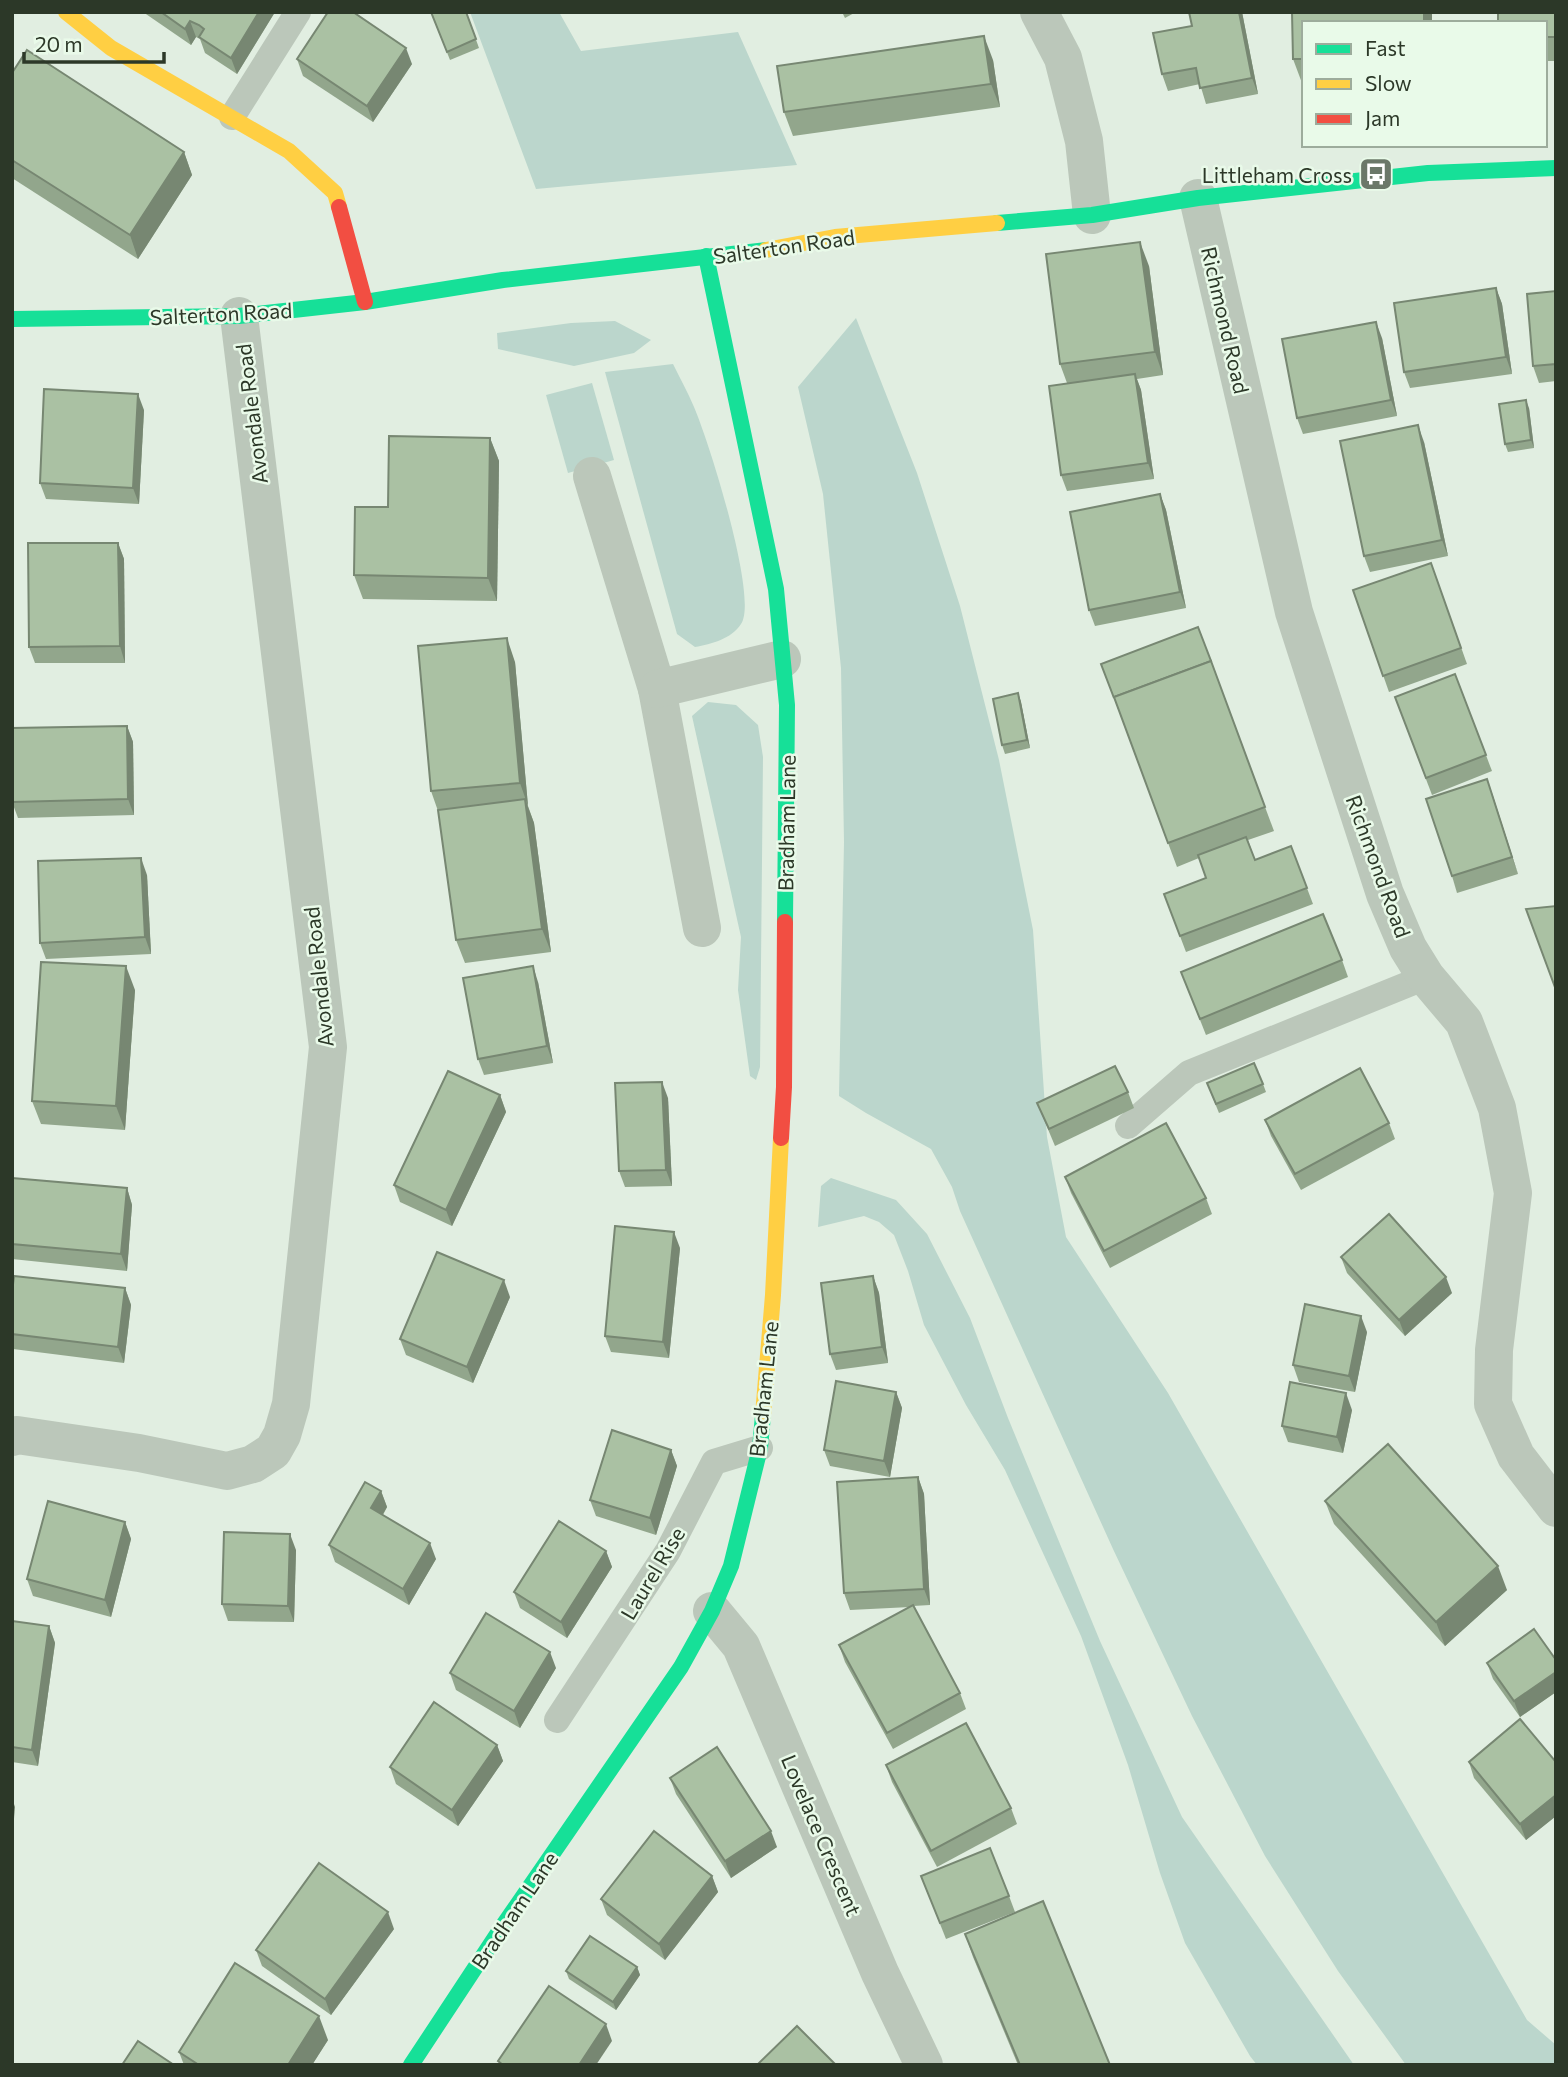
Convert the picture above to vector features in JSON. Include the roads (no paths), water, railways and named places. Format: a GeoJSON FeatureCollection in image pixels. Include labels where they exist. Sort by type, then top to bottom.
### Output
{"type":"FeatureCollection","features":[{"type":"Feature","properties":{"kind":"street"},"geometry":{"type":"LineString","coordinates":[[66,12],[111,48],[289,151],[335,193],[365,302]]}},
{"type":"Feature","properties":{"kind":"street"},"geometry":{"type":"LineString","coordinates":[[1039,12],[1063,58],[1084,141],[1092,215]]}},
{"type":"Feature","properties":{"kind":"street","name":"Salterton Road"},"geometry":{"type":"LineString","coordinates":[[12,319],[239,316],[365,302],[503,280],[771,249],[835,237],[1092,215],[1198,198],[1428,173],[1556,168]]}},
{"type":"Feature","properties":{"kind":"street","name":"Richmond Road"},"geometry":{"type":"LineString","coordinates":[[1198,198],[1294,612],[1385,894],[1408,948],[1426,977],[1464,1022],[1497,1108],[1513,1193],[1494,1350],[1493,1404],[1516,1456],[1556,1508]]}},
{"type":"Feature","properties":{"kind":"street","name":"Bradham Lane"},"geometry":{"type":"LineString","coordinates":[[411,2065],[502,1927],[681,1667],[712,1611],[731,1566],[760,1448],[773,1295],[784,1087],[788,705],[776,589],[706,256]]}},
{"type":"Feature","properties":{"kind":"street","name":"Avondale Road"},"geometry":{"type":"LineString","coordinates":[[12,1437],[17,1435],[139,1453],[228,1471],[253,1464],[272,1451],[282,1435],[291,1404],[328,1046],[239,316]]}},
{"type":"Feature","properties":{"kind":"street"},"geometry":{"type":"LineString","coordinates":[[592,476],[657,690],[702,928]]}},
{"type":"Feature","properties":{"kind":"street"},"geometry":{"type":"LineString","coordinates":[[657,690],[782,659]]}},
{"type":"Feature","properties":{"kind":"street","name":"Lovelace Crescent"},"geometry":{"type":"LineString","coordinates":[[712,1611],[741,1646],[880,1973],[925,2065]]}},
{"type":"Feature","properties":{"kind":"lane"},"geometry":{"type":"LineString","coordinates":[[232,117],[298,12]]}},
{"type":"Feature","properties":{"kind":"lane"},"geometry":{"type":"LineString","coordinates":[[1128,1126],[1189,1073],[1426,977]]}},
{"type":"Feature","properties":{"kind":"lane","name":"Laurel Rise"},"geometry":{"type":"LineString","coordinates":[[557,1720],[668,1551],[714,1462],[760,1448]]}},
{"type":"Feature","properties":{"kind":"place","name":"Littleham Cross"},"geometry":{"type":"Point","coordinates":[1376,174]}}]}
